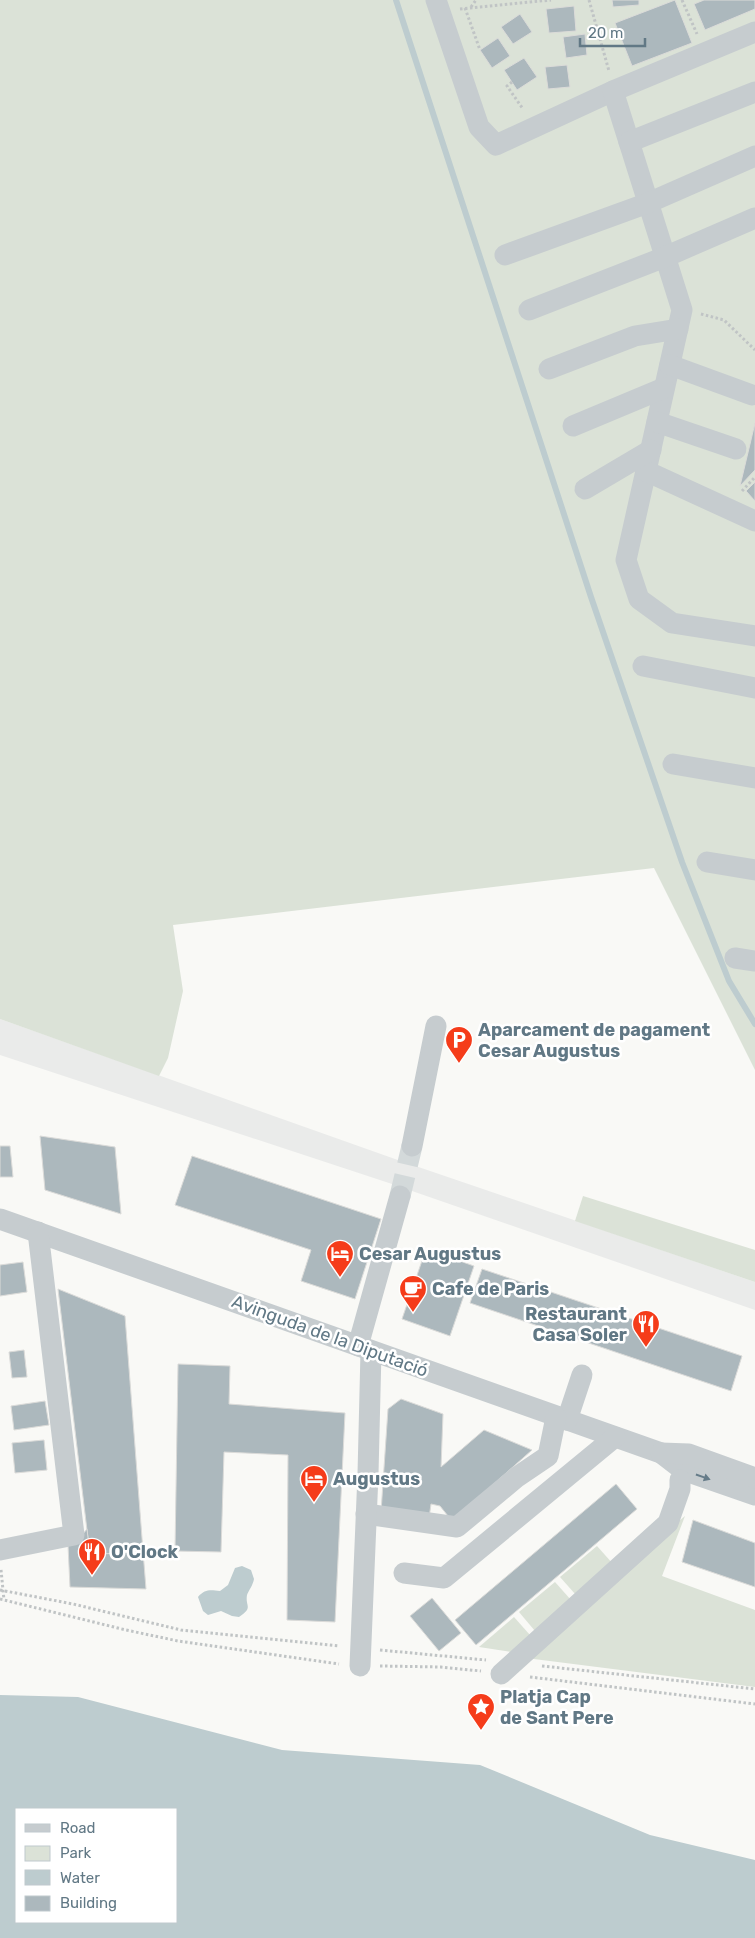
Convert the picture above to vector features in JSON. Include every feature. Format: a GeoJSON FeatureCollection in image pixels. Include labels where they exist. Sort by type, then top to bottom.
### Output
{"type":"FeatureCollection","features":[{"type":"Feature","properties":{"kind":"street"},"geometry":{"type":"LineString","coordinates":[[438,5],[479,127],[496,145],[613,92],[755,32]]}},
{"type":"Feature","properties":{"kind":"street"},"geometry":{"type":"LineString","coordinates":[[613,92],[665,257],[680,320],[626,560],[639,599],[672,623],[755,636]]}},
{"type":"Feature","properties":{"kind":"street"},"geometry":{"type":"LineString","coordinates":[[629,142],[755,92]]}},
{"type":"Feature","properties":{"kind":"street"},"geometry":{"type":"LineString","coordinates":[[504,255],[648,203],[755,156]]}},
{"type":"Feature","properties":{"kind":"street"},"geometry":{"type":"LineString","coordinates":[[529,310],[665,257],[755,218]]}},
{"type":"Feature","properties":{"kind":"street"},"geometry":{"type":"LineString","coordinates":[[549,369],[680,320]]}},
{"type":"Feature","properties":{"kind":"street"},"geometry":{"type":"LineString","coordinates":[[670,364],[752,395]]}},
{"type":"Feature","properties":{"kind":"street"},"geometry":{"type":"LineString","coordinates":[[573,426],[664,388]]}},
{"type":"Feature","properties":{"kind":"street"},"geometry":{"type":"LineString","coordinates":[[657,422],[736,449]]}},
{"type":"Feature","properties":{"kind":"street"},"geometry":{"type":"LineString","coordinates":[[585,489],[651,450]]}},
{"type":"Feature","properties":{"kind":"street"},"geometry":{"type":"LineString","coordinates":[[646,471],[755,521]]}},
{"type":"Feature","properties":{"kind":"street"},"geometry":{"type":"LineString","coordinates":[[643,666],[755,688]]}},
{"type":"Feature","properties":{"kind":"street"},"geometry":{"type":"LineString","coordinates":[[673,764],[755,778]]}},
{"type":"Feature","properties":{"kind":"street"},"geometry":{"type":"LineString","coordinates":[[707,862],[755,870]]}},
{"type":"Feature","properties":{"kind":"street"},"geometry":{"type":"LineString","coordinates":[[412,1146],[436,1026]]}},
{"type":"Feature","properties":{"kind":"street"},"geometry":{"type":"LineString","coordinates":[[360,1666],[366,1514],[364,1348],[400,1196]]}},
{"type":"Feature","properties":{"kind":"street","name":"Avinguda de la Diputació"},"geometry":{"type":"LineString","coordinates":[[0,1219],[660,1454]]}},
{"type":"Feature","properties":{"kind":"street"},"geometry":{"type":"LineString","coordinates":[[0,1550],[74,1535],[38,1232]]}},
{"type":"Feature","properties":{"kind":"street"},"geometry":{"type":"LineString","coordinates":[[366,1514],[456,1527],[517,1477],[548,1456],[562,1418],[582,1375]]}},
{"type":"Feature","properties":{"kind":"street"},"geometry":{"type":"LineString","coordinates":[[404,1573],[444,1578],[615,1437]]}},
{"type":"Feature","properties":{"kind":"street"},"geometry":{"type":"LineString","coordinates":[[660,1454],[689,1454],[755,1478]]}},
{"type":"Feature","properties":{"kind":"street"},"geometry":{"type":"LineString","coordinates":[[660,1454],[683,1470],[755,1495]]}},
{"type":"Feature","properties":{"kind":"street"},"geometry":{"type":"LineString","coordinates":[[501,1674],[668,1522],[680,1490],[680,1480]]}},
{"type":"Feature","properties":{"kind":"path"},"geometry":{"type":"LineString","coordinates":[[471,8],[476,0]]}},
{"type":"Feature","properties":{"kind":"path"},"geometry":{"type":"LineString","coordinates":[[438,5],[471,8],[552,0]]}},
{"type":"Feature","properties":{"kind":"path"},"geometry":{"type":"LineString","coordinates":[[589,0],[608,64],[613,92]]}},
{"type":"Feature","properties":{"kind":"path"},"geometry":{"type":"LineString","coordinates":[[682,0],[705,53]]}},
{"type":"Feature","properties":{"kind":"path"},"geometry":{"type":"LineString","coordinates":[[465,8],[480,50]]}},
{"type":"Feature","properties":{"kind":"path"},"geometry":{"type":"LineString","coordinates":[[512,82],[507,86],[536,127]]}},
{"type":"Feature","properties":{"kind":"path"},"geometry":{"type":"LineString","coordinates":[[680,320],[724,320],[755,350]]}},
{"type":"Feature","properties":{"kind":"path"},"geometry":{"type":"LineString","coordinates":[[2,1584],[4,1600]]}},
{"type":"Feature","properties":{"kind":"shaded area"},"geometry":{"type":"Polygon","coordinates":[[[0,1019],[395,1159],[755,1282],[755,1310],[389,1183],[0,1055],[0,1019]]]}},
{"type":"Feature","properties":{"kind":"green space"},"geometry":{"type":"Polygon","coordinates":[[[0,0],[755,0],[755,1070],[654,868],[173,925],[183,991],[168,1058],[159,1076],[0,1019],[0,0]]]}},
{"type":"Feature","properties":{"kind":"green space"},"geometry":{"type":"Polygon","coordinates":[[[583,1196],[755,1250],[755,1282],[575,1221],[583,1196]]]}},
{"type":"Feature","properties":{"kind":"green space"},"geometry":{"type":"Polygon","coordinates":[[[685,1516],[662,1576],[755,1610],[755,1687],[518,1657],[685,1516]]]}},
{"type":"Feature","properties":{"kind":"green space"},"geometry":{"type":"Polygon","coordinates":[[[597,1546],[613,1564],[576,1595],[560,1577],[597,1546]]]}},
{"type":"Feature","properties":{"kind":"green space"},"geometry":{"type":"Polygon","coordinates":[[[555,1582],[571,1600],[535,1631],[519,1612],[555,1582]]]}},
{"type":"Feature","properties":{"kind":"green space"},"geometry":{"type":"Polygon","coordinates":[[[514,1617],[530,1635],[511,1652],[479,1647],[514,1617]]]}},
{"type":"Feature","properties":{"kind":"water"},"geometry":{"type":"Polygon","coordinates":[[[242,1566],[251,1570],[254,1579],[247,1595],[248,1609],[239,1617],[221,1611],[208,1615],[203,1611],[198,1597],[208,1591],[220,1591],[228,1585],[235,1568],[242,1566]]]}},
{"type":"Feature","properties":{"kind":"water"},"geometry":{"type":"Polygon","coordinates":[[[0,1695],[78,1697],[282,1750],[480,1765],[650,1835],[755,1860],[755,1938],[0,1938],[0,1695]]]}},
{"type":"Feature","properties":{"kind":"building"},"geometry":{"type":"Polygon","coordinates":[[[612,0],[639,0],[639,5],[613,7],[612,0]]]}},
{"type":"Feature","properties":{"kind":"building"},"geometry":{"type":"Polygon","coordinates":[[[675,0],[692,43],[632,66],[615,23],[675,0]]]}},
{"type":"Feature","properties":{"kind":"building"},"geometry":{"type":"Polygon","coordinates":[[[704,0],[755,0],[755,9],[705,30],[694,4],[704,0]]]}},
{"type":"Feature","properties":{"kind":"building"},"geometry":{"type":"Polygon","coordinates":[[[574,6],[576,31],[549,33],[546,9],[574,6]]]}},
{"type":"Feature","properties":{"kind":"building"},"geometry":{"type":"Polygon","coordinates":[[[520,14],[532,32],[513,44],[501,27],[520,14]]]}},
{"type":"Feature","properties":{"kind":"building"},"geometry":{"type":"Polygon","coordinates":[[[585,34],[587,55],[566,58],[563,37],[585,34]]]}},
{"type":"Feature","properties":{"kind":"building"},"geometry":{"type":"Polygon","coordinates":[[[498,38],[510,56],[492,68],[480,50],[498,38]]]}},
{"type":"Feature","properties":{"kind":"building"},"geometry":{"type":"Polygon","coordinates":[[[524,58],[537,77],[517,90],[504,70],[524,58]]]}},
{"type":"Feature","properties":{"kind":"building"},"geometry":{"type":"Polygon","coordinates":[[[567,65],[570,87],[548,89],[545,67],[567,65]]]}},
{"type":"Feature","properties":{"kind":"building"},"geometry":{"type":"Polygon","coordinates":[[[755,423],[755,470],[740,486],[755,423]]]}},
{"type":"Feature","properties":{"kind":"building"},"geometry":{"type":"Polygon","coordinates":[[[755,482],[755,501],[746,491],[755,482]]]}},
{"type":"Feature","properties":{"kind":"building"},"geometry":{"type":"Polygon","coordinates":[[[40,1136],[115,1147],[121,1214],[45,1190],[40,1136]]]}},
{"type":"Feature","properties":{"kind":"building"},"geometry":{"type":"Polygon","coordinates":[[[0,1146],[10,1146],[13,1177],[0,1177],[0,1146]]]}},
{"type":"Feature","properties":{"kind":"building"},"geometry":{"type":"Polygon","coordinates":[[[192,1156],[381,1219],[355,1299],[301,1281],[311,1250],[175,1205],[192,1156]]]}},
{"type":"Feature","properties":{"kind":"building"},"geometry":{"type":"Polygon","coordinates":[[[426,1249],[474,1266],[450,1336],[402,1319],[426,1249]]]}},
{"type":"Feature","properties":{"kind":"building"},"geometry":{"type":"Polygon","coordinates":[[[23,1262],[27,1292],[0,1296],[0,1265],[23,1262]]]}},
{"type":"Feature","properties":{"kind":"building"},"geometry":{"type":"Polygon","coordinates":[[[482,1269],[742,1356],[731,1391],[470,1303],[482,1269]]]}},
{"type":"Feature","properties":{"kind":"building"},"geometry":{"type":"Polygon","coordinates":[[[58,1289],[125,1316],[143,1551],[90,1555],[58,1289]]]}},
{"type":"Feature","properties":{"kind":"building"},"geometry":{"type":"Polygon","coordinates":[[[24,1350],[27,1377],[12,1378],[9,1352],[24,1350]]]}},
{"type":"Feature","properties":{"kind":"building","name":"Augustus"},"geometry":{"type":"Polygon","coordinates":[[[178,1364],[230,1366],[229,1404],[345,1413],[335,1622],[287,1620],[288,1455],[224,1452],[221,1552],[175,1551],[178,1364]]]}},
{"type":"Feature","properties":{"kind":"building"},"geometry":{"type":"Polygon","coordinates":[[[401,1399],[443,1414],[441,1467],[484,1430],[532,1450],[452,1521],[440,1506],[431,1504],[429,1518],[381,1512],[388,1409],[401,1399]]]}},
{"type":"Feature","properties":{"kind":"building"},"geometry":{"type":"Polygon","coordinates":[[[45,1401],[49,1425],[14,1430],[11,1406],[45,1401]]]}},
{"type":"Feature","properties":{"kind":"building"},"geometry":{"type":"Polygon","coordinates":[[[44,1440],[47,1470],[15,1473],[12,1443],[44,1440]]]}},
{"type":"Feature","properties":{"kind":"building"},"geometry":{"type":"Polygon","coordinates":[[[616,1484],[637,1509],[476,1645],[455,1620],[616,1484]]]}},
{"type":"Feature","properties":{"kind":"building"},"geometry":{"type":"Polygon","coordinates":[[[693,1520],[755,1543],[755,1587],[682,1562],[693,1520]]]}},
{"type":"Feature","properties":{"kind":"building"},"geometry":{"type":"Polygon","coordinates":[[[87,1529],[90,1555],[143,1551],[146,1589],[70,1587],[68,1545],[78,1540],[87,1529]]]}},
{"type":"Feature","properties":{"kind":"building"},"geometry":{"type":"Polygon","coordinates":[[[432,1598],[461,1633],[439,1651],[410,1616],[432,1598]]]}},
{"type":"Feature","properties":{"kind":"waterway"},"geometry":{"type":"LineString","coordinates":[[396,0],[591,597],[682,862],[729,981],[755,1024]]}},
{"type":"Feature","properties":{"kind":"tunnel"},"geometry":{"type":"LineString","coordinates":[[400,1196],[412,1146]]}},
{"type":"Feature","properties":{"kind":"place","name":"Aparcament de pagament Cesar Augustus"},"geometry":{"type":"Point","coordinates":[459,1064]}},
{"type":"Feature","properties":{"kind":"place","name":"Cesar Augustus"},"geometry":{"type":"Point","coordinates":[340,1278]}},
{"type":"Feature","properties":{"kind":"place","name":"Cafe de Paris"},"geometry":{"type":"Point","coordinates":[413,1313]}},
{"type":"Feature","properties":{"kind":"place","name":"Restaurant Casa Soler"},"geometry":{"type":"Point","coordinates":[646,1348]}},
{"type":"Feature","properties":{"kind":"place","name":"Augustus"},"geometry":{"type":"Point","coordinates":[314,1503]}},
{"type":"Feature","properties":{"kind":"place","name":"O'Clock"},"geometry":{"type":"Point","coordinates":[92,1576]}},
{"type":"Feature","properties":{"kind":"place","name":"Platja Cap de Sant Pere"},"geometry":{"type":"Point","coordinates":[481,1731]}}]}
